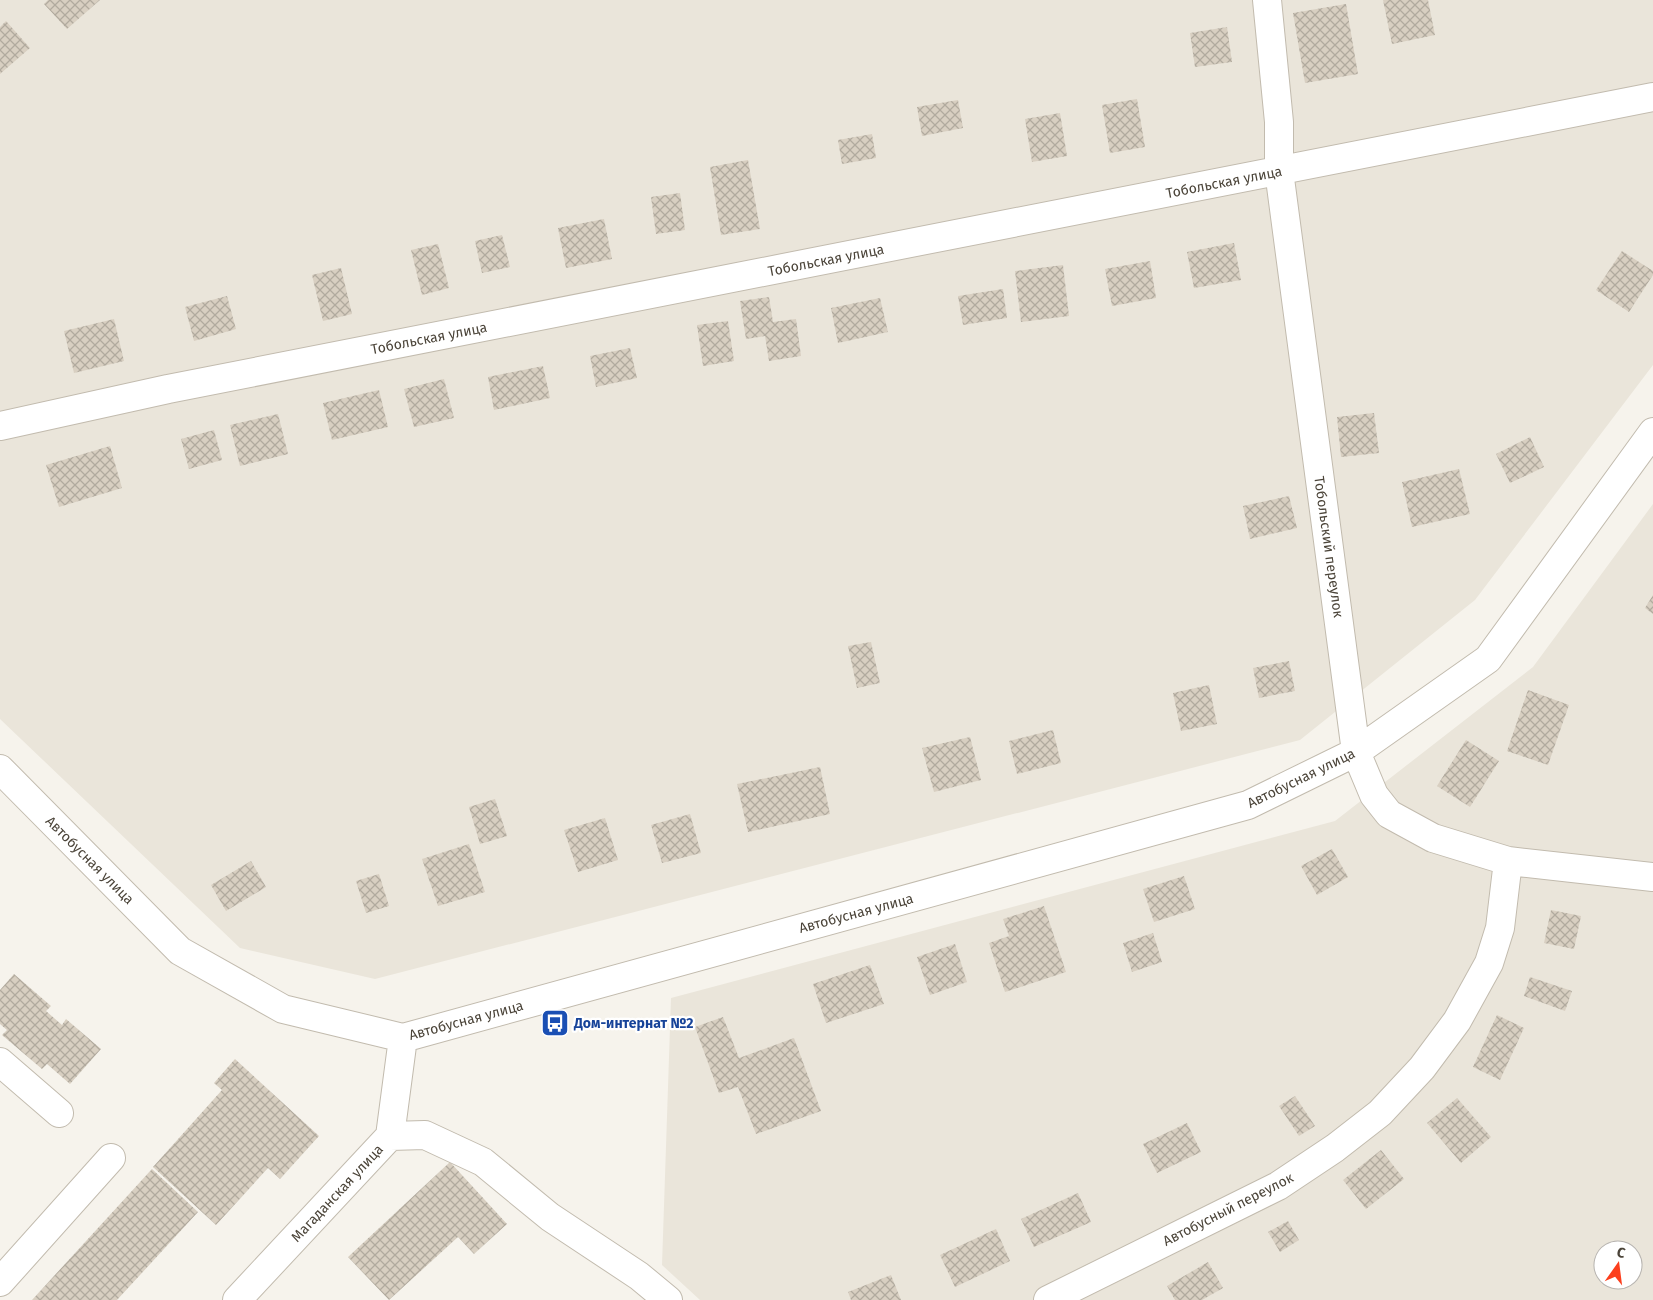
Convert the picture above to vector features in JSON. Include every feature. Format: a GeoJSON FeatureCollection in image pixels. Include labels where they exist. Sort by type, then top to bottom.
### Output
{"type":"FeatureCollection","features":[{"type":"Feature","properties":{"kind":"street","name":"Тобольский переулок"},"geometry":{"type":"LineString","coordinates":[[1267,0],[1279,122],[1279,171],[1356,752],[1374,795],[1389,814],[1433,838],[1508,861],[1653,877]]}},
{"type":"Feature","properties":{"kind":"street","name":"Тобольская улица"},"geometry":{"type":"LineString","coordinates":[[0,426],[168,388],[1653,97]]}},
{"type":"Feature","properties":{"kind":"street","name":"Автобусная улица"},"geometry":{"type":"LineString","coordinates":[[0,769],[180,951],[283,1009],[403,1038],[1248,805],[1356,752],[1488,659],[1653,432]]}},
{"type":"Feature","properties":{"kind":"street","name":"Автобусный переулок"},"geometry":{"type":"LineString","coordinates":[[1048,1300],[1278,1186],[1335,1148],[1380,1113],[1422,1068],[1457,1021],[1489,963],[1500,928],[1508,861]]}},
{"type":"Feature","properties":{"kind":"street","name":"Магаданская улица"},"geometry":{"type":"LineString","coordinates":[[237,1300],[390,1136],[403,1038]]}},
{"type":"Feature","properties":{"kind":"street"},"geometry":{"type":"LineString","coordinates":[[0,1062],[59,1113]]}},
{"type":"Feature","properties":{"kind":"street"},"geometry":{"type":"LineString","coordinates":[[390,1136],[425,1134],[483,1162],[550,1217],[639,1276],[668,1300]]}},
{"type":"Feature","properties":{"kind":"street"},"geometry":{"type":"LineString","coordinates":[[0,1282],[111,1158]]}},
{"type":"Feature","properties":{"kind":"shaded area"},"geometry":{"type":"Polygon","coordinates":[[[0,0],[1653,0],[1653,365],[1475,600],[1300,740],[375,979],[240,948],[0,719],[0,0]]]}},
{"type":"Feature","properties":{"kind":"shaded area"},"geometry":{"type":"Polygon","coordinates":[[[1653,504],[1653,1300],[700,1300],[662,1265],[671,998],[1335,821],[1533,667],[1653,504]]]}},
{"type":"Feature","properties":{"kind":"building"},"geometry":{"type":"Polygon","coordinates":[[[48,0],[100,0],[67,29],[44,4],[48,0]]]}},
{"type":"Feature","properties":{"kind":"building"},"geometry":{"type":"Polygon","coordinates":[[[1383,0],[1428,0],[1435,35],[1392,44],[1383,0]]]}},
{"type":"Feature","properties":{"kind":"building"},"geometry":{"type":"Polygon","coordinates":[[[1346,4],[1358,74],[1305,83],[1293,13],[1346,4]]]}},
{"type":"Feature","properties":{"kind":"building"},"geometry":{"type":"Polygon","coordinates":[[[6,21],[30,48],[0,74],[0,27],[6,21]]]}},
{"type":"Feature","properties":{"kind":"building"},"geometry":{"type":"Polygon","coordinates":[[[1227,27],[1232,62],[1195,67],[1190,33],[1227,27]]]}},
{"type":"Feature","properties":{"kind":"building"},"geometry":{"type":"Polygon","coordinates":[[[1137,99],[1145,147],[1110,153],[1102,105],[1137,99]]]}},
{"type":"Feature","properties":{"kind":"building"},"geometry":{"type":"Polygon","coordinates":[[[958,100],[963,128],[922,136],[917,107],[958,100]]]}},
{"type":"Feature","properties":{"kind":"building"},"geometry":{"type":"Polygon","coordinates":[[[1060,113],[1067,156],[1032,162],[1025,119],[1060,113]]]}},
{"type":"Feature","properties":{"kind":"building"},"geometry":{"type":"Polygon","coordinates":[[[872,134],[876,158],[842,164],[838,140],[872,134]]]}},
{"type":"Feature","properties":{"kind":"building"},"geometry":{"type":"Polygon","coordinates":[[[748,160],[760,229],[721,235],[710,167],[748,160]]]}},
{"type":"Feature","properties":{"kind":"building"},"geometry":{"type":"Polygon","coordinates":[[[680,193],[685,230],[656,234],[651,197],[680,193]]]}},
{"type":"Feature","properties":{"kind":"building"},"geometry":{"type":"Polygon","coordinates":[[[604,219],[612,259],[566,268],[558,228],[604,219]]]}},
{"type":"Feature","properties":{"kind":"building"},"geometry":{"type":"Polygon","coordinates":[[[502,235],[510,267],[482,273],[475,241],[502,235]]]}},
{"type":"Feature","properties":{"kind":"building"},"geometry":{"type":"Polygon","coordinates":[[[1234,243],[1241,280],[1194,288],[1187,252],[1234,243]]]}},
{"type":"Feature","properties":{"kind":"building"},"geometry":{"type":"Polygon","coordinates":[[[438,244],[449,288],[422,295],[411,250],[438,244]]]}},
{"type":"Feature","properties":{"kind":"building"},"geometry":{"type":"Polygon","coordinates":[[[1622,251],[1653,271],[1653,275],[1629,312],[1596,290],[1622,251]]]}},
{"type":"Feature","properties":{"kind":"building"},"geometry":{"type":"Polygon","coordinates":[[[1150,261],[1156,298],[1112,306],[1105,269],[1150,261]]]}},
{"type":"Feature","properties":{"kind":"building"},"geometry":{"type":"Polygon","coordinates":[[[1063,265],[1069,316],[1021,322],[1015,271],[1063,265]]]}},
{"type":"Feature","properties":{"kind":"building"},"geometry":{"type":"Polygon","coordinates":[[[341,268],[352,314],[323,321],[312,275],[341,268]]]}},
{"type":"Feature","properties":{"kind":"building"},"geometry":{"type":"Polygon","coordinates":[[[1003,289],[1007,318],[963,325],[958,296],[1003,289]]]}},
{"type":"Feature","properties":{"kind":"building"},"geometry":{"type":"Polygon","coordinates":[[[227,296],[236,329],[194,341],[185,307],[227,296]]]}},
{"type":"Feature","properties":{"kind":"building"},"geometry":{"type":"Polygon","coordinates":[[[769,297],[773,322],[796,319],[801,356],[769,361],[765,336],[746,339],[740,301],[769,297]]]}},
{"type":"Feature","properties":{"kind":"building"},"geometry":{"type":"Polygon","coordinates":[[[880,298],[888,332],[838,343],[831,308],[880,298]]]}},
{"type":"Feature","properties":{"kind":"building"},"geometry":{"type":"Polygon","coordinates":[[[114,319],[124,361],[74,373],[64,331],[114,319]]]}},
{"type":"Feature","properties":{"kind":"building"},"geometry":{"type":"Polygon","coordinates":[[[728,321],[734,361],[703,366],[697,325],[728,321]]]}},
{"type":"Feature","properties":{"kind":"building"},"geometry":{"type":"Polygon","coordinates":[[[630,348],[637,378],[596,387],[590,356],[630,348]]]}},
{"type":"Feature","properties":{"kind":"building"},"geometry":{"type":"Polygon","coordinates":[[[543,366],[550,398],[494,410],[488,377],[543,366]]]}},
{"type":"Feature","properties":{"kind":"building"},"geometry":{"type":"Polygon","coordinates":[[[444,379],[454,418],[414,427],[404,389],[444,379]]]}},
{"type":"Feature","properties":{"kind":"building"},"geometry":{"type":"Polygon","coordinates":[[[379,390],[388,427],[332,440],[323,403],[379,390]]]}},
{"type":"Feature","properties":{"kind":"building"},"geometry":{"type":"Polygon","coordinates":[[[1374,413],[1379,453],[1341,457],[1337,417],[1374,413]]]}},
{"type":"Feature","properties":{"kind":"building"},"geometry":{"type":"Polygon","coordinates":[[[278,414],[288,454],[240,466],[230,425],[278,414]]]}},
{"type":"Feature","properties":{"kind":"building"},"geometry":{"type":"Polygon","coordinates":[[[214,430],[222,460],[189,469],[181,439],[214,430]]]}},
{"type":"Feature","properties":{"kind":"building"},"geometry":{"type":"Polygon","coordinates":[[[1530,437],[1544,467],[1510,483],[1496,454],[1530,437]]]}},
{"type":"Feature","properties":{"kind":"building"},"geometry":{"type":"Polygon","coordinates":[[[110,446],[122,488],[59,507],[46,465],[110,446]]]}},
{"type":"Feature","properties":{"kind":"building"},"geometry":{"type":"Polygon","coordinates":[[[1459,469],[1470,514],[1412,527],[1402,482],[1459,469]]]}},
{"type":"Feature","properties":{"kind":"building"},"geometry":{"type":"Polygon","coordinates":[[[1289,496],[1297,528],[1250,539],[1243,506],[1289,496]]]}},
{"type":"Feature","properties":{"kind":"building"},"geometry":{"type":"Polygon","coordinates":[[[1653,595],[1653,614],[1645,608],[1653,595]]]}},
{"type":"Feature","properties":{"kind":"building"},"geometry":{"type":"Polygon","coordinates":[[[871,642],[880,683],[857,688],[848,646],[871,642]]]}},
{"type":"Feature","properties":{"kind":"building"},"geometry":{"type":"Polygon","coordinates":[[[1289,661],[1295,691],[1259,698],[1253,668],[1289,661]]]}},
{"type":"Feature","properties":{"kind":"building"},"geometry":{"type":"Polygon","coordinates":[[[1209,685],[1217,724],[1181,731],[1173,693],[1209,685]]]}},
{"type":"Feature","properties":{"kind":"building"},"geometry":{"type":"Polygon","coordinates":[[[1528,690],[1569,705],[1548,765],[1507,751],[1528,690]]]}},
{"type":"Feature","properties":{"kind":"building"},"geometry":{"type":"Polygon","coordinates":[[[1053,730],[1061,763],[1017,774],[1009,741],[1053,730]]]}},
{"type":"Feature","properties":{"kind":"building"},"geometry":{"type":"Polygon","coordinates":[[[970,737],[981,780],[934,792],[922,748],[970,737]]]}},
{"type":"Feature","properties":{"kind":"building"},"geometry":{"type":"Polygon","coordinates":[[[1466,740],[1499,761],[1470,807],[1437,786],[1466,740]]]}},
{"type":"Feature","properties":{"kind":"building"},"geometry":{"type":"Polygon","coordinates":[[[820,767],[830,814],[748,832],[737,784],[820,767]]]}},
{"type":"Feature","properties":{"kind":"building"},"geometry":{"type":"Polygon","coordinates":[[[495,799],[507,836],[480,844],[469,807],[495,799]]]}},
{"type":"Feature","properties":{"kind":"building"},"geometry":{"type":"Polygon","coordinates":[[[690,814],[701,853],[662,863],[651,825],[690,814]]]}},
{"type":"Feature","properties":{"kind":"building"},"geometry":{"type":"Polygon","coordinates":[[[605,818],[618,860],[578,872],[564,830],[605,818]]]}},
{"type":"Feature","properties":{"kind":"building"},"geometry":{"type":"Polygon","coordinates":[[[469,844],[485,892],[438,906],[422,859],[469,844]]]}},
{"type":"Feature","properties":{"kind":"building"},"geometry":{"type":"Polygon","coordinates":[[[1332,849],[1348,877],[1317,895],[1301,866],[1332,849]]]}},
{"type":"Feature","properties":{"kind":"building"},"geometry":{"type":"Polygon","coordinates":[[[251,861],[266,887],[226,911],[211,885],[251,861]]]}},
{"type":"Feature","properties":{"kind":"building"},"geometry":{"type":"Polygon","coordinates":[[[379,874],[389,906],[366,913],[356,881],[379,874]]]}},
{"type":"Feature","properties":{"kind":"building"},"geometry":{"type":"Polygon","coordinates":[[[1184,876],[1195,909],[1154,922],[1143,889],[1184,876]]]}},
{"type":"Feature","properties":{"kind":"building"},"geometry":{"type":"Polygon","coordinates":[[[1044,906],[1066,972],[1005,992],[989,943],[1009,936],[1003,919],[1044,906]]]}},
{"type":"Feature","properties":{"kind":"building"},"geometry":{"type":"Polygon","coordinates":[[[1551,910],[1581,916],[1574,949],[1544,943],[1551,910]]]}},
{"type":"Feature","properties":{"kind":"building"},"geometry":{"type":"Polygon","coordinates":[[[1153,933],[1162,962],[1132,972],[1123,943],[1153,933]]]}},
{"type":"Feature","properties":{"kind":"building"},"geometry":{"type":"Polygon","coordinates":[[[955,944],[967,982],[930,995],[917,957],[955,944]]]}},
{"type":"Feature","properties":{"kind":"building"},"geometry":{"type":"Polygon","coordinates":[[[870,965],[884,1004],[826,1023],[813,984],[870,965]]]}},
{"type":"Feature","properties":{"kind":"building"},"geometry":{"type":"Polygon","coordinates":[[[14,974],[51,1006],[46,1011],[62,1025],[66,1019],[101,1049],[70,1084],[47,1064],[42,1069],[2,1035],[7,1030],[0,1024],[0,990],[14,974]]]}},
{"type":"Feature","properties":{"kind":"building"},"geometry":{"type":"Polygon","coordinates":[[[1530,977],[1572,991],[1565,1011],[1524,996],[1530,977]]]}},
{"type":"Feature","properties":{"kind":"building"},"geometry":{"type":"Polygon","coordinates":[[[1497,1015],[1524,1028],[1500,1080],[1473,1067],[1497,1015]]]}},
{"type":"Feature","properties":{"kind":"building"},"geometry":{"type":"Polygon","coordinates":[[[723,1017],[739,1058],[794,1038],[821,1111],[756,1134],[738,1087],[719,1093],[695,1027],[723,1017]]]}},
{"type":"Feature","properties":{"kind":"building"},"geometry":{"type":"Polygon","coordinates":[[[235,1059],[319,1136],[280,1179],[268,1168],[216,1225],[153,1167],[222,1090],[214,1083],[235,1059]]]}},
{"type":"Feature","properties":{"kind":"building"},"geometry":{"type":"Polygon","coordinates":[[[1295,1096],[1315,1126],[1299,1136],[1279,1106],[1295,1096]]]}},
{"type":"Feature","properties":{"kind":"building"},"geometry":{"type":"Polygon","coordinates":[[[1457,1098],[1491,1137],[1461,1163],[1427,1123],[1457,1098]]]}},
{"type":"Feature","properties":{"kind":"building"},"geometry":{"type":"Polygon","coordinates":[[[1187,1123],[1201,1152],[1157,1173],[1143,1144],[1187,1123]]]}},
{"type":"Feature","properties":{"kind":"building"},"geometry":{"type":"Polygon","coordinates":[[[1381,1150],[1404,1179],[1366,1209],[1343,1180],[1381,1150]]]}},
{"type":"Feature","properties":{"kind":"building"},"geometry":{"type":"Polygon","coordinates":[[[450,1162],[507,1224],[474,1254],[458,1237],[389,1300],[348,1257],[450,1162]]]}},
{"type":"Feature","properties":{"kind":"building"},"geometry":{"type":"Polygon","coordinates":[[[152,1169],[198,1212],[117,1300],[32,1300],[152,1169]]]}},
{"type":"Feature","properties":{"kind":"building"},"geometry":{"type":"Polygon","coordinates":[[[1078,1193],[1091,1222],[1034,1247],[1021,1219],[1078,1193]]]}},
{"type":"Feature","properties":{"kind":"building"},"geometry":{"type":"Polygon","coordinates":[[[1288,1221],[1299,1240],[1280,1252],[1268,1232],[1288,1221]]]}},
{"type":"Feature","properties":{"kind":"building"},"geometry":{"type":"Polygon","coordinates":[[[996,1229],[1010,1261],[955,1287],[940,1255],[996,1229]]]}},
{"type":"Feature","properties":{"kind":"building"},"geometry":{"type":"Polygon","coordinates":[[[1208,1262],[1223,1288],[1202,1300],[1175,1300],[1167,1286],[1208,1262]]]}},
{"type":"Feature","properties":{"kind":"building"},"geometry":{"type":"Polygon","coordinates":[[[891,1275],[901,1300],[851,1300],[848,1292],[891,1275]]]}},
{"type":"Feature","properties":{"kind":"place","name":"Дом-интернат №2"},"geometry":{"type":"Point","coordinates":[555,1023]}}]}
